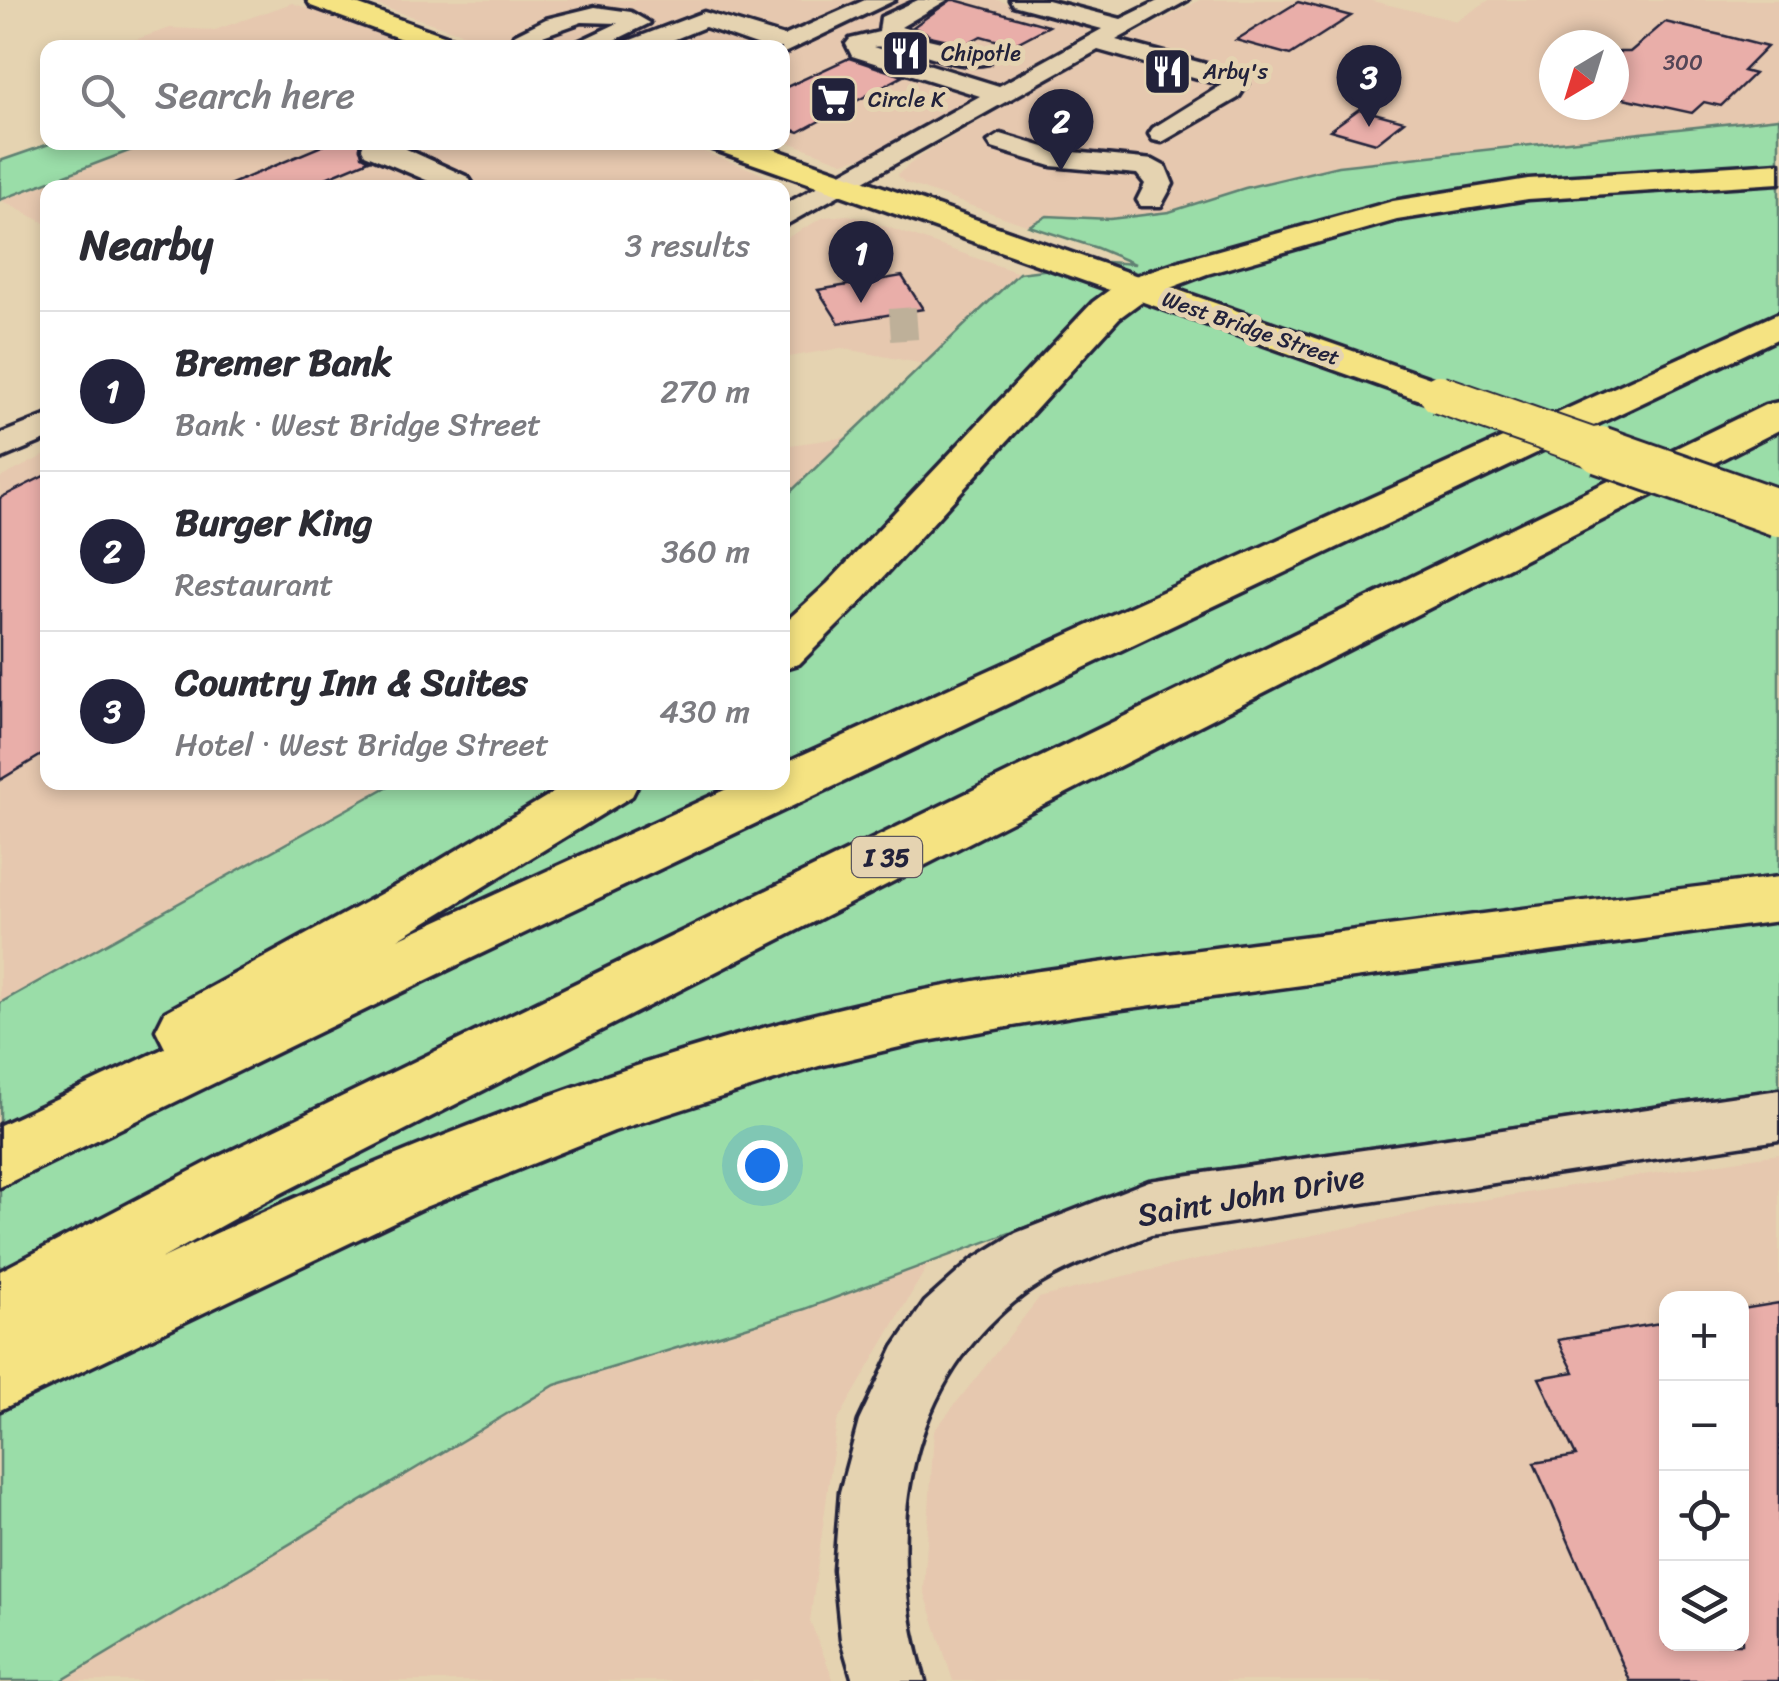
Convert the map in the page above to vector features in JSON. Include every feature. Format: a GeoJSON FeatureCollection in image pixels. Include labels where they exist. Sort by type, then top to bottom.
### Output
{"type":"FeatureCollection","features":[{"type":"Feature","properties":{"kind":"main road"},"geometry":{"type":"LineString","coordinates":[[320,0],[431,40]]}},
{"type":"Feature","properties":{"kind":"main road","name":"West Bridge Street"},"geometry":{"type":"LineString","coordinates":[[746,150],[1779,513]]}},
{"type":"Feature","properties":{"kind":"main road"},"geometry":{"type":"LineString","coordinates":[[790,645],[844,594],[1106,310],[1136,288],[1328,226],[1456,199],[1528,189],[1779,173]]}},
{"type":"Feature","properties":{"kind":"main road"},"geometry":{"type":"LineString","coordinates":[[790,784],[1779,324]]}},
{"type":"Feature","properties":{"kind":"main road","name":"I 35"},"geometry":{"type":"LineString","coordinates":[[0,1309],[240,1180],[1779,414]]}},
{"type":"Feature","properties":{"kind":"main road"},"geometry":{"type":"LineString","coordinates":[[0,1134],[437,890],[600,790]]}},
{"type":"Feature","properties":{"kind":"main road"},"geometry":{"type":"LineString","coordinates":[[0,1156],[776,790]]}},
{"type":"Feature","properties":{"kind":"main road"},"geometry":{"type":"LineString","coordinates":[[0,1373],[220,1264],[422,1174],[562,1118],[824,1038],[959,1010],[1088,990],[1779,899]]}},
{"type":"Feature","properties":{"kind":"street"},"geometry":{"type":"LineString","coordinates":[[790,42],[884,0]]}},
{"type":"Feature","properties":{"kind":"street"},"geometry":{"type":"LineString","coordinates":[[936,0],[889,22],[890,31],[1034,76]]}},
{"type":"Feature","properties":{"kind":"street"},"geometry":{"type":"LineString","coordinates":[[790,214],[1094,42],[1177,0]]}},
{"type":"Feature","properties":{"kind":"street"},"geometry":{"type":"LineString","coordinates":[[1020,7],[1122,27]]}},
{"type":"Feature","properties":{"kind":"street"},"geometry":{"type":"LineString","coordinates":[[526,35],[587,13],[606,12],[638,22],[596,40]]}},
{"type":"Feature","properties":{"kind":"street"},"geometry":{"type":"LineString","coordinates":[[651,40],[704,19],[750,30],[749,34]]}},
{"type":"Feature","properties":{"kind":"street"},"geometry":{"type":"LineString","coordinates":[[736,40],[749,34],[764,40]]}},
{"type":"Feature","properties":{"kind":"street"},"geometry":{"type":"LineString","coordinates":[[980,58],[952,56],[889,38],[872,38],[858,44],[861,51],[1002,94]]}},
{"type":"Feature","properties":{"kind":"street"},"geometry":{"type":"LineString","coordinates":[[1094,42],[1227,77],[1236,83],[1162,134]]}},
{"type":"Feature","properties":{"kind":"street"},"geometry":{"type":"LineString","coordinates":[[1001,142],[1051,158],[1143,166],[1156,174],[1160,184],[1151,200]]}},
{"type":"Feature","properties":{"kind":"street"},"geometry":{"type":"LineString","coordinates":[[380,150],[453,180]]}},
{"type":"Feature","properties":{"kind":"street"},"geometry":{"type":"LineString","coordinates":[[0,448],[40,429]]}},
{"type":"Feature","properties":{"kind":"street","name":"Saint John Drive"},"geometry":{"type":"LineString","coordinates":[[888,1681],[876,1640],[869,1570],[872,1492],[892,1421],[916,1370],[947,1324],[1008,1271],[1037,1253],[1149,1208],[1779,1114]]}},
{"type":"Feature","properties":{"kind":"shaded area"},"geometry":{"type":"Polygon","coordinates":[[[362,0],[997,0],[1091,27],[1087,33],[867,156],[843,162],[790,143],[790,40],[482,40],[362,0]]]}},
{"type":"Feature","properties":{"kind":"shaded area"},"geometry":{"type":"Polygon","coordinates":[[[1200,0],[1368,0],[1457,21],[1489,0],[1779,0],[1779,118],[1338,166],[1245,188],[1169,212],[1110,219],[1047,216],[1029,226],[906,183],[898,174],[920,156],[1047,81],[1200,0]]]}},
{"type":"Feature","properties":{"kind":"shaded area"},"geometry":{"type":"Polygon","coordinates":[[[292,3],[398,40],[135,40],[170,28],[215,30],[292,3]]]}},
{"type":"Feature","properties":{"kind":"shaded area"},"geometry":{"type":"Polygon","coordinates":[[[129,150],[699,150],[773,180],[52,180],[129,150]]]}},
{"type":"Feature","properties":{"kind":"shaded area"},"geometry":{"type":"Polygon","coordinates":[[[40,185],[40,220],[0,200],[40,185]]]}},
{"type":"Feature","properties":{"kind":"shaded area"},"geometry":{"type":"Polygon","coordinates":[[[848,215],[864,219],[1019,273],[924,364],[841,348],[790,357],[790,236],[824,217],[848,215]]]}},
{"type":"Feature","properties":{"kind":"shaded area"},"geometry":{"type":"Polygon","coordinates":[[[847,437],[790,492],[790,445],[847,437]]]}},
{"type":"Feature","properties":{"kind":"shaded area"},"geometry":{"type":"Polygon","coordinates":[[[40,458],[40,790],[381,790],[0,1003],[0,478],[40,458]]]}},
{"type":"Feature","properties":{"kind":"shaded area"},"geometry":{"type":"Polygon","coordinates":[[[1779,1154],[1779,1681],[953,1681],[924,1590],[934,1431],[1039,1298],[1462,1203],[1779,1154]]]}},
{"type":"Feature","properties":{"kind":"shaded area"},"geometry":{"type":"Polygon","coordinates":[[[929,1263],[837,1422],[810,1621],[834,1681],[61,1681],[555,1385],[805,1309],[929,1263]]]}},
{"type":"Feature","properties":{"kind":"green space"},"geometry":{"type":"Polygon","coordinates":[[[1779,118],[1779,162],[1663,169],[1736,175],[1779,173],[1779,1088],[1160,1177],[805,1309],[555,1385],[61,1681],[0,1681],[0,1003],[381,790],[790,790],[790,492],[1019,273],[1107,262],[1135,264],[1029,226],[1047,216],[1110,219],[1169,212],[1245,188],[1338,166],[1779,118]]]}},
{"type":"Feature","properties":{"kind":"green space"},"geometry":{"type":"Polygon","coordinates":[[[40,147],[132,150],[53,180],[40,180],[40,185],[0,200],[0,161],[40,147]]]}},
{"type":"Feature","properties":{"kind":"building"},"geometry":{"type":"Polygon","coordinates":[[[951,0],[1049,26],[1013,45],[981,36],[966,44],[930,36],[913,27],[951,0]]]}},
{"type":"Feature","properties":{"kind":"building"},"geometry":{"type":"Polygon","coordinates":[[[1298,2],[1351,16],[1290,55],[1236,40],[1298,2]]]}},
{"type":"Feature","properties":{"kind":"building"},"geometry":{"type":"Polygon","coordinates":[[[1665,22],[1767,47],[1743,71],[1754,74],[1721,106],[1704,102],[1692,113],[1629,99],[1630,52],[1665,22]]]}},
{"type":"Feature","properties":{"kind":"building"},"geometry":{"type":"Polygon","coordinates":[[[849,58],[903,76],[799,132],[790,129],[790,85],[849,58]]]}},
{"type":"Feature","properties":{"kind":"building"},"geometry":{"type":"Polygon","coordinates":[[[1359,109],[1404,121],[1376,143],[1330,130],[1359,109]]]}},
{"type":"Feature","properties":{"kind":"building"},"geometry":{"type":"Polygon","coordinates":[[[312,150],[361,150],[362,156],[369,160],[321,180],[241,180],[312,150]]]}},
{"type":"Feature","properties":{"kind":"building"},"geometry":{"type":"Polygon","coordinates":[[[902,276],[923,309],[839,323],[818,290],[902,276]]]}},
{"type":"Feature","properties":{"kind":"building"},"geometry":{"type":"Polygon","coordinates":[[[40,478],[40,756],[0,780],[0,498],[40,478]]]}},
{"type":"Feature","properties":{"kind":"building"},"geometry":{"type":"Polygon","coordinates":[[[1779,1303],[1779,1681],[1630,1681],[1534,1463],[1576,1456],[1539,1378],[1574,1372],[1558,1340],[1659,1323],[1659,1651],[1749,1651],[1749,1308],[1779,1303]]]}},
{"type":"Feature","properties":{"kind":"tunnel"},"geometry":{"type":"LineString","coordinates":[[890,325],[917,323]]}},
{"type":"Feature","properties":{"kind":"place","name":"Chipotle"},"geometry":{"type":"Point","coordinates":[906,53]}},
{"type":"Feature","properties":{"kind":"place","name":"Arby's"},"geometry":{"type":"Point","coordinates":[1168,71]}},
{"type":"Feature","properties":{"kind":"place","name":"Circle K"},"geometry":{"type":"Point","coordinates":[833,99]}},
{"type":"Feature","properties":{"kind":"place","name":"Country Inn & Suites"},"geometry":{"type":"Point","coordinates":[1369,127]}},
{"type":"Feature","properties":{"kind":"place","name":"Burger King"},"geometry":{"type":"Point","coordinates":[1061,171]}},
{"type":"Feature","properties":{"kind":"place","name":"Bremer Bank"},"geometry":{"type":"Point","coordinates":[861,303]}}]}
